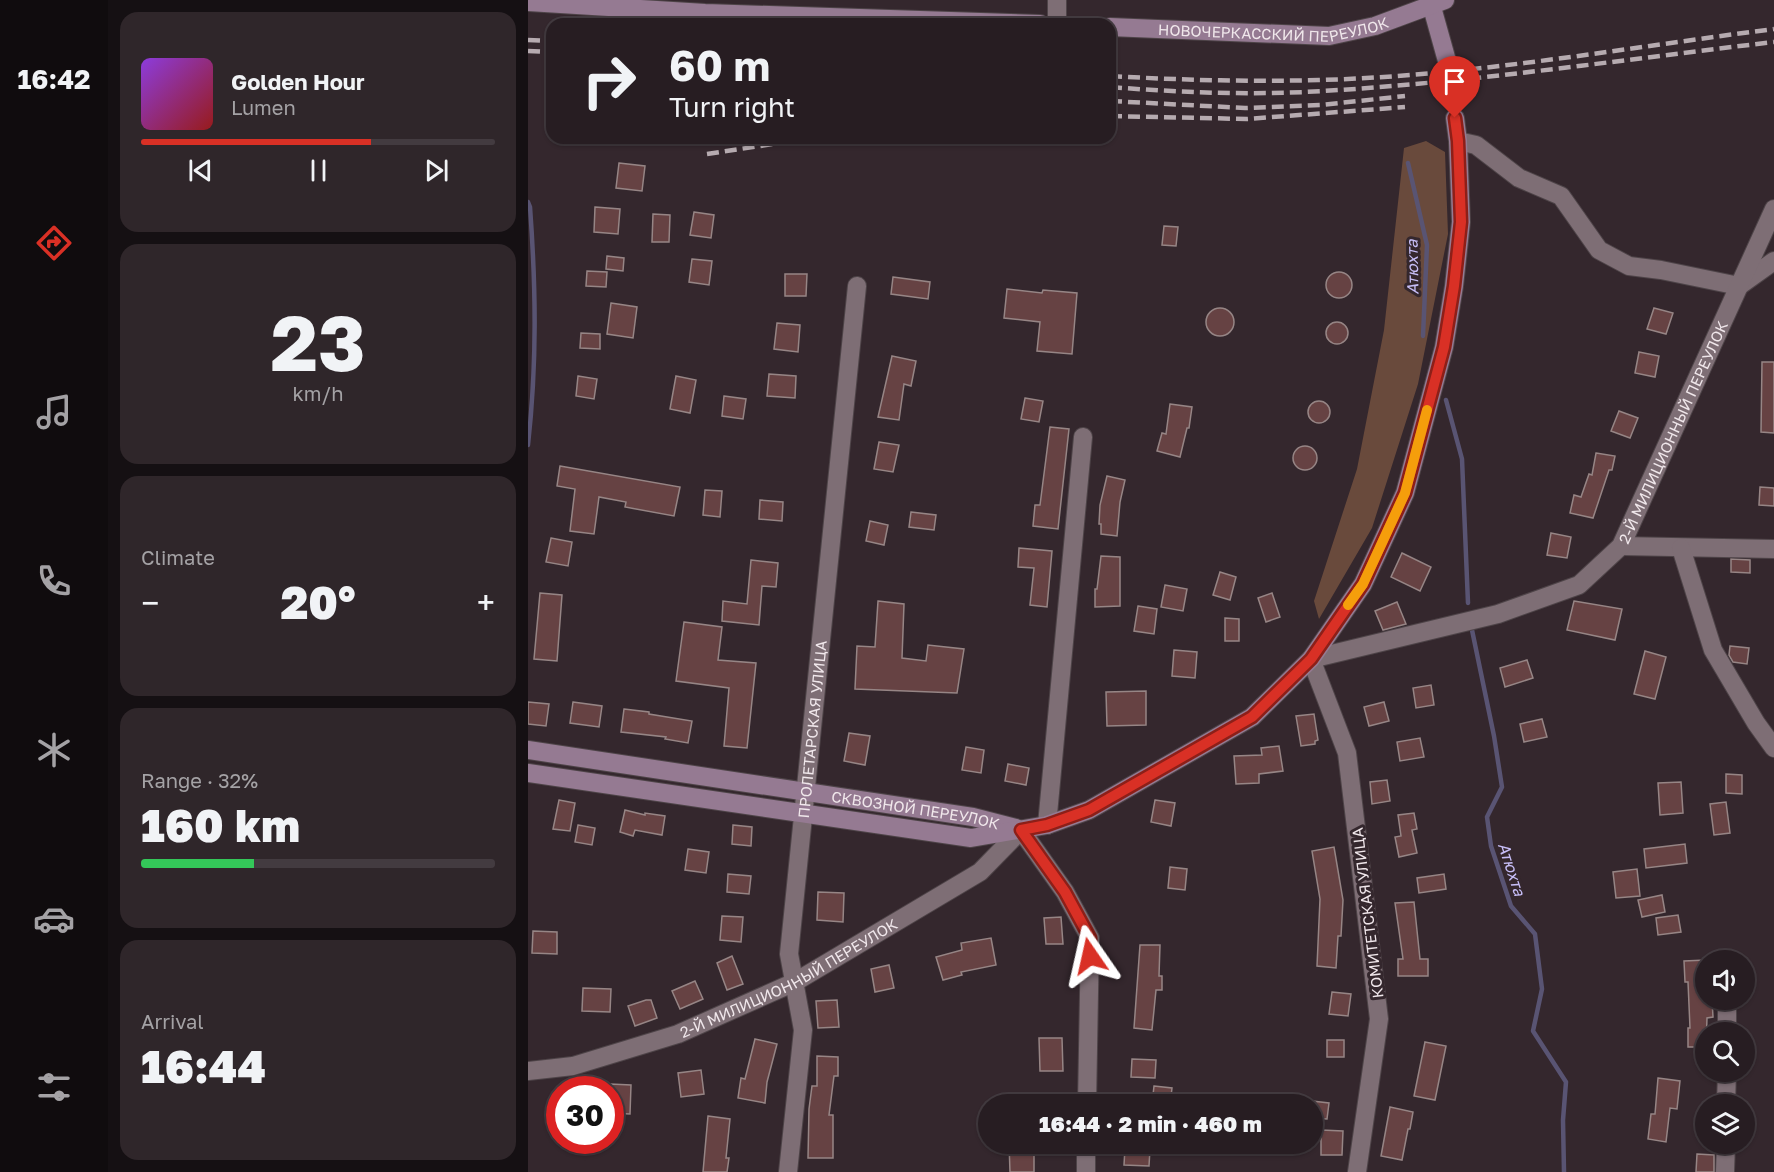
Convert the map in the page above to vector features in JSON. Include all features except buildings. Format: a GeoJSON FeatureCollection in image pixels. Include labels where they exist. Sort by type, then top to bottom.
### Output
{"type":"FeatureCollection","features":[{"type":"Feature","properties":{"kind":"street"},"geometry":{"type":"LineString","coordinates":[[1057,0],[1057,18]]}},
{"type":"Feature","properties":{"kind":"street"},"geometry":{"type":"LineString","coordinates":[[528,2],[603,3],[913,18]]}},
{"type":"Feature","properties":{"kind":"street"},"geometry":{"type":"LineString","coordinates":[[1435,2],[1447,61]]}},
{"type":"Feature","properties":{"kind":"street","name":"НОВОЧЕРКАССКИЙ ПЕРЕУЛОК"},"geometry":{"type":"LineString","coordinates":[[1116,27],[1329,36],[1375,26],[1435,2]]}},
{"type":"Feature","properties":{"kind":"street"},"geometry":{"type":"LineString","coordinates":[[1087,1094],[1090,938],[1065,892],[1021,830],[1047,825],[1089,810],[1252,717],[1311,659],[1363,584],[1405,493],[1444,347],[1461,222],[1455,118]]}},
{"type":"Feature","properties":{"kind":"street"},"geometry":{"type":"LineString","coordinates":[[1458,141],[1476,145],[1519,178],[1561,196],[1599,250],[1629,266],[1739,286],[1774,261]]}},
{"type":"Feature","properties":{"kind":"street","name":"2-Й МИЛИЦИОННЫЙ ПЕРЕУЛОК"},"geometry":{"type":"LineString","coordinates":[[1311,659],[1498,614],[1579,585],[1621,546],[1774,209]]}},
{"type":"Feature","properties":{"kind":"street","name":"ПРОЛЕТАРСКАЯ УЛИЦА"},"geometry":{"type":"LineString","coordinates":[[788,1172],[803,1030],[789,954],[857,286]]}},
{"type":"Feature","properties":{"kind":"street"},"geometry":{"type":"LineString","coordinates":[[1047,825],[1083,437]]}},
{"type":"Feature","properties":{"kind":"street"},"geometry":{"type":"LineString","coordinates":[[1621,546],[1774,549]]}},
{"type":"Feature","properties":{"kind":"street"},"geometry":{"type":"LineString","coordinates":[[1681,548],[1713,650],[1756,723],[1774,748]]}},
{"type":"Feature","properties":{"kind":"street","name":"КОМИТЕТСКАЯ УЛИЦА"},"geometry":{"type":"LineString","coordinates":[[1311,659],[1347,753],[1380,1019],[1357,1172]]}},
{"type":"Feature","properties":{"kind":"street","name":"СКВОЗНОЙ ПЕРЕУЛОК"},"geometry":{"type":"LineString","coordinates":[[528,750],[973,817],[1021,830]]}},
{"type":"Feature","properties":{"kind":"street","name":"СКВОЗНОЙ ПЕРЕУЛОК"},"geometry":{"type":"LineString","coordinates":[[528,773],[971,838],[1021,830]]}},
{"type":"Feature","properties":{"kind":"street","name":"2-Й МИЛИЦИОННЫЙ ПЕРЕУЛОК"},"geometry":{"type":"LineString","coordinates":[[528,1071],[573,1066],[678,1034],[795,982],[980,872],[1021,830]]}},
{"type":"Feature","properties":{"kind":"street"},"geometry":{"type":"LineString","coordinates":[[1086,1154],[1086,1172]]}},
{"type":"Feature","properties":{"kind":"street"},"geometry":{"type":"LineString","coordinates":[[1725,1172],[1726,1154]]}},
{"type":"Feature","properties":{"kind":"shaded area"},"geometry":{"type":"Polygon","coordinates":[[[1426,141],[1445,152],[1448,234],[1418,384],[1372,528],[1319,619],[1314,601],[1357,469],[1384,330],[1404,148],[1426,141]]]}},
{"type":"Feature","properties":{"kind":"waterway","name":"Атюхта"},"geometry":{"type":"LineString","coordinates":[[1408,163],[1427,245],[1423,336]]}},
{"type":"Feature","properties":{"kind":"waterway"},"geometry":{"type":"LineString","coordinates":[[528,202],[532,237],[535,326],[528,445]]}},
{"type":"Feature","properties":{"kind":"waterway","name":"Атюхта"},"geometry":{"type":"LineString","coordinates":[[1446,400],[1462,459],[1468,603]]}},
{"type":"Feature","properties":{"kind":"waterway","name":"Атюхта"},"geometry":{"type":"LineString","coordinates":[[1472,630],[1502,787],[1487,817],[1491,846],[1511,906],[1535,934],[1542,989],[1533,1031],[1566,1082],[1563,1120],[1564,1172]]}},
{"type":"Feature","properties":{"kind":"tunnel"},"geometry":{"type":"LineString","coordinates":[[1447,61],[1455,118]]}},
{"type":"Feature","properties":{"kind":"railway"},"geometry":{"type":"LineString","coordinates":[[1116,76],[1241,81],[1319,80],[1433,73],[1774,29]]}},
{"type":"Feature","properties":{"kind":"railway"},"geometry":{"type":"LineString","coordinates":[[528,40],[546,41]]}},
{"type":"Feature","properties":{"kind":"railway"},"geometry":{"type":"LineString","coordinates":[[1116,87],[1183,92],[1256,93],[1364,88],[1481,77],[1774,42]]}},
{"type":"Feature","properties":{"kind":"railway"},"geometry":{"type":"LineString","coordinates":[[528,51],[546,52]]}},
{"type":"Feature","properties":{"kind":"railway"},"geometry":{"type":"LineString","coordinates":[[1116,101],[1245,108],[1321,105],[1405,96]]}},
{"type":"Feature","properties":{"kind":"railway"},"geometry":{"type":"LineString","coordinates":[[1116,116],[1247,119],[1405,107]]}},
{"type":"Feature","properties":{"kind":"railway"},"geometry":{"type":"LineString","coordinates":[[707,154],[773,144]]}},
{"type":"Feature","properties":{"kind":"slow traffic"},"geometry":{"type":"LineString","coordinates":[[1348,605],[1363,584],[1405,493],[1427,410]]}},
{"type":"Feature","properties":{"kind":"route"},"geometry":{"type":"LineString","coordinates":[[1090,956],[1090,938],[1065,892],[1021,830],[1047,825],[1089,810],[1252,717],[1311,659],[1363,584],[1405,493],[1444,347],[1461,222],[1455,118]]}}]}
